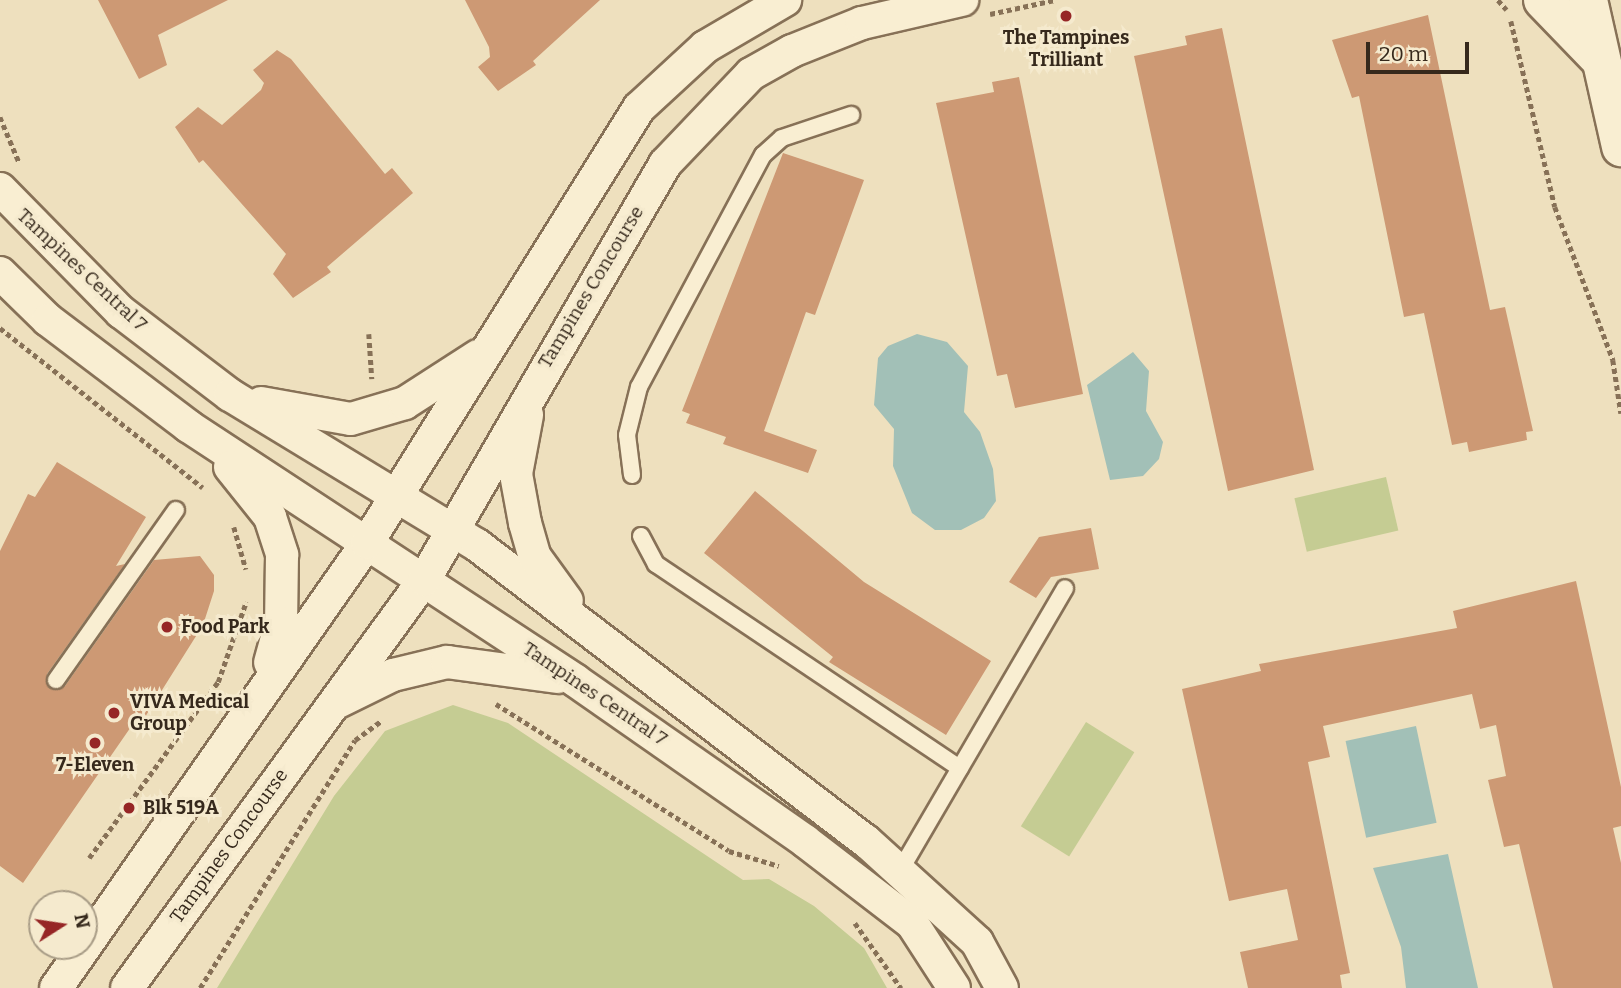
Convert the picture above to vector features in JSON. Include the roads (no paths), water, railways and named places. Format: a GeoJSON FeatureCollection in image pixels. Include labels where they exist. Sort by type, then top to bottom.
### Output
{"type":"FeatureCollection","features":[{"type":"Feature","properties":{"kind":"main road"},"geometry":{"type":"LineString","coordinates":[[1543,0],[1602,62]]}},
{"type":"Feature","properties":{"kind":"main road"},"geometry":{"type":"LineString","coordinates":[[1588,0],[1621,147]]}},
{"type":"Feature","properties":{"kind":"street"},"geometry":{"type":"LineString","coordinates":[[56,988],[264,685],[367,543],[639,108],[705,47],[786,0]]}},
{"type":"Feature","properties":{"kind":"street","name":"Tampines Concourse"},"geometry":{"type":"LineString","coordinates":[[127,988],[424,580],[545,361],[665,164],[751,74],[862,23],[962,0]]}},
{"type":"Feature","properties":{"kind":"street","name":"Tampines Central 7"},"geometry":{"type":"LineString","coordinates":[[12,180],[121,312],[230,395],[395,498],[453,530],[586,628],[901,869],[977,942],[1002,988]]}},
{"type":"Feature","properties":{"kind":"street","name":"Tampines Central 7"},"geometry":{"type":"LineString","coordinates":[[0,273],[48,320],[203,436],[576,681],[912,923],[954,988]]}},
{"type":"Feature","properties":{"kind":"street"},"geometry":{"type":"LineString","coordinates":[[230,395],[351,419],[405,403],[493,345]]}},
{"type":"Feature","properties":{"kind":"street","name":"Tampines Central 7"},"geometry":{"type":"LineString","coordinates":[[545,361],[521,431],[516,474],[535,557],[586,628]]}},
{"type":"Feature","properties":{"kind":"street","name":"Tampines Central 7"},"geometry":{"type":"LineString","coordinates":[[203,436],[270,517],[282,555],[281,623],[264,685]]}},
{"type":"Feature","properties":{"kind":"street","name":"Tampines Concourse"},"geometry":{"type":"LineString","coordinates":[[331,705],[393,675],[447,662],[503,664],[576,681]]}},
{"type":"Feature","properties":{"kind":"lane"},"geometry":{"type":"LineString","coordinates":[[632,475],[627,435],[639,387],[763,155],[782,138],[851,115]]}},
{"type":"Feature","properties":{"kind":"lane"},"geometry":{"type":"LineString","coordinates":[[56,680],[176,510]]}},
{"type":"Feature","properties":{"kind":"lane"},"geometry":{"type":"LineString","coordinates":[[641,536],[656,564],[960,768]]}},
{"type":"Feature","properties":{"kind":"lane"},"geometry":{"type":"LineString","coordinates":[[901,869],[1065,588]]}},
{"type":"Feature","properties":{"kind":"water"},"geometry":{"type":"Polygon","coordinates":[[[917,334],[947,342],[968,366],[964,412],[980,432],[993,469],[996,501],[984,518],[961,530],[935,530],[912,513],[893,466],[894,429],[874,405],[878,358],[888,346],[917,334]]]}},
{"type":"Feature","properties":{"kind":"water"},"geometry":{"type":"Polygon","coordinates":[[[1133,352],[1149,371],[1146,411],[1163,442],[1159,459],[1143,476],[1110,480],[1087,385],[1133,352]]]}},
{"type":"Feature","properties":{"kind":"water"},"geometry":{"type":"Polygon","coordinates":[[[1416,726],[1437,823],[1366,838],[1346,741],[1416,726]]]}},
{"type":"Feature","properties":{"kind":"water"},"geometry":{"type":"Polygon","coordinates":[[[1448,854],[1478,988],[1406,988],[1401,947],[1373,868],[1448,854]]]}},
{"type":"Feature","properties":{"kind":"place","name":"The Tampines Trilliant"},"geometry":{"type":"Point","coordinates":[1066,16]}},
{"type":"Feature","properties":{"kind":"place","name":"Food Park"},"geometry":{"type":"Point","coordinates":[167,627]}},
{"type":"Feature","properties":{"kind":"place","name":"VIVA Medical Group"},"geometry":{"type":"Point","coordinates":[114,713]}},
{"type":"Feature","properties":{"kind":"place","name":"7-Eleven"},"geometry":{"type":"Point","coordinates":[95,743]}},
{"type":"Feature","properties":{"kind":"place","name":"Blk 519A"},"geometry":{"type":"Point","coordinates":[129,808]}}]}
